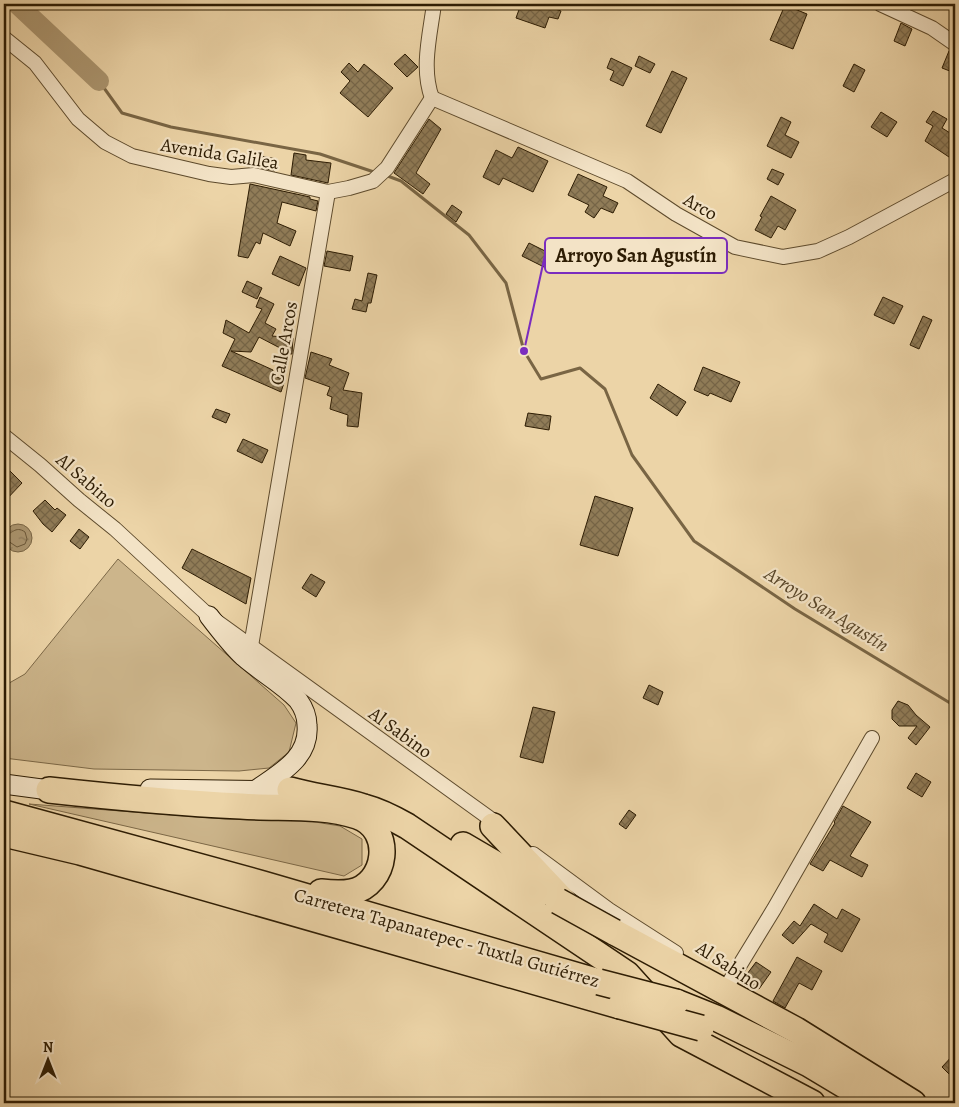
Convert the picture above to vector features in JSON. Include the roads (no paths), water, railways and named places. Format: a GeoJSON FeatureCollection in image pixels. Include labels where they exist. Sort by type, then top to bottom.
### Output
{"type":"FeatureCollection","features":[{"type":"Feature","properties":{"kind":"highway"},"geometry":{"type":"LineString","coordinates":[[49,790],[140,800],[313,808],[360,817],[374,826],[380,835],[383,849],[377,872],[370,882],[352,892],[332,893],[263,884]]}},
{"type":"Feature","properties":{"kind":"highway"},"geometry":{"type":"LineString","coordinates":[[290,790],[310,796],[362,806],[385,814],[407,826],[628,974]]}},
{"type":"Feature","properties":{"kind":"highway"},"geometry":{"type":"LineString","coordinates":[[399,808],[558,901],[796,1030],[912,1103]]}},
{"type":"Feature","properties":{"kind":"highway","name":"Carretera Tapanatepec - Tuxtla Gutiérrez"},"geometry":{"type":"LineString","coordinates":[[4,813],[263,884],[600,982],[676,1002],[716,1018],[809,1064],[874,1103]]}},
{"type":"Feature","properties":{"kind":"highway"},"geometry":{"type":"LineString","coordinates":[[493,826],[521,857],[562,897],[681,1034],[812,1103]]}},
{"type":"Feature","properties":{"kind":"highway","name":"Carretera Tapanatepec - Tuxtla Gutiérrez"},"geometry":{"type":"LineString","coordinates":[[4,834],[99,858],[700,1028],[805,1080],[844,1103]]}},
{"type":"Feature","properties":{"kind":"main road"},"geometry":{"type":"LineString","coordinates":[[209,616],[244,656],[298,701],[307,720],[307,737],[300,755],[285,770],[256,790]]}},
{"type":"Feature","properties":{"kind":"main road"},"geometry":{"type":"LineString","coordinates":[[4,784],[49,790],[290,790],[355,794],[399,808]]}},
{"type":"Feature","properties":{"kind":"street"},"geometry":{"type":"LineString","coordinates":[[328,192],[374,181],[387,168],[432,98],[428,86],[427,71],[434,4]]}},
{"type":"Feature","properties":{"kind":"street"},"geometry":{"type":"LineString","coordinates":[[880,4],[932,28],[955,44]]}},
{"type":"Feature","properties":{"kind":"street","name":"Avenida Galilea"},"geometry":{"type":"LineString","coordinates":[[4,38],[35,63],[78,119],[105,142],[132,156],[209,174],[231,177],[254,175],[328,192]]}},
{"type":"Feature","properties":{"kind":"street","name":"Arco"},"geometry":{"type":"LineString","coordinates":[[432,98],[627,181],[676,214],[735,247],[783,257],[818,251],[955,180]]}},
{"type":"Feature","properties":{"kind":"street","name":"Calle Arcos"},"geometry":{"type":"LineString","coordinates":[[251,646],[328,192]]}},
{"type":"Feature","properties":{"kind":"street","name":"Al Sabino"},"geometry":{"type":"LineString","coordinates":[[4,436],[115,529],[209,616],[492,820],[493,826],[609,910],[796,1030]]}},
{"type":"Feature","properties":{"kind":"street"},"geometry":{"type":"LineString","coordinates":[[727,986],[774,909],[872,738]]}},
{"type":"Feature","properties":{"kind":"water"},"geometry":{"type":"Polygon","coordinates":[[[18,524],[28,528],[32,538],[28,548],[18,552],[8,548],[4,538],[8,528],[18,524]]]}},
{"type":"Feature","properties":{"kind":"waterway","name":"Arroyo San Agustín"},"geometry":{"type":"LineString","coordinates":[[17,4],[99,81],[122,113],[171,127],[320,154],[377,173]]}},
{"type":"Feature","properties":{"kind":"waterway","name":"Arroyo San Agustín"},"geometry":{"type":"LineString","coordinates":[[17,4],[99,81]]}},
{"type":"Feature","properties":{"kind":"waterway","name":"Arroyo San Agustín"},"geometry":{"type":"LineString","coordinates":[[385,175],[401,181],[469,235],[506,283],[524,351],[541,379],[580,368],[605,389],[632,455],[694,541],[795,609],[955,706]]}},
{"type":"Feature","properties":{"kind":"place","name":"Arroyo San Agustín"},"geometry":{"type":"Point","coordinates":[524,351]}}]}
